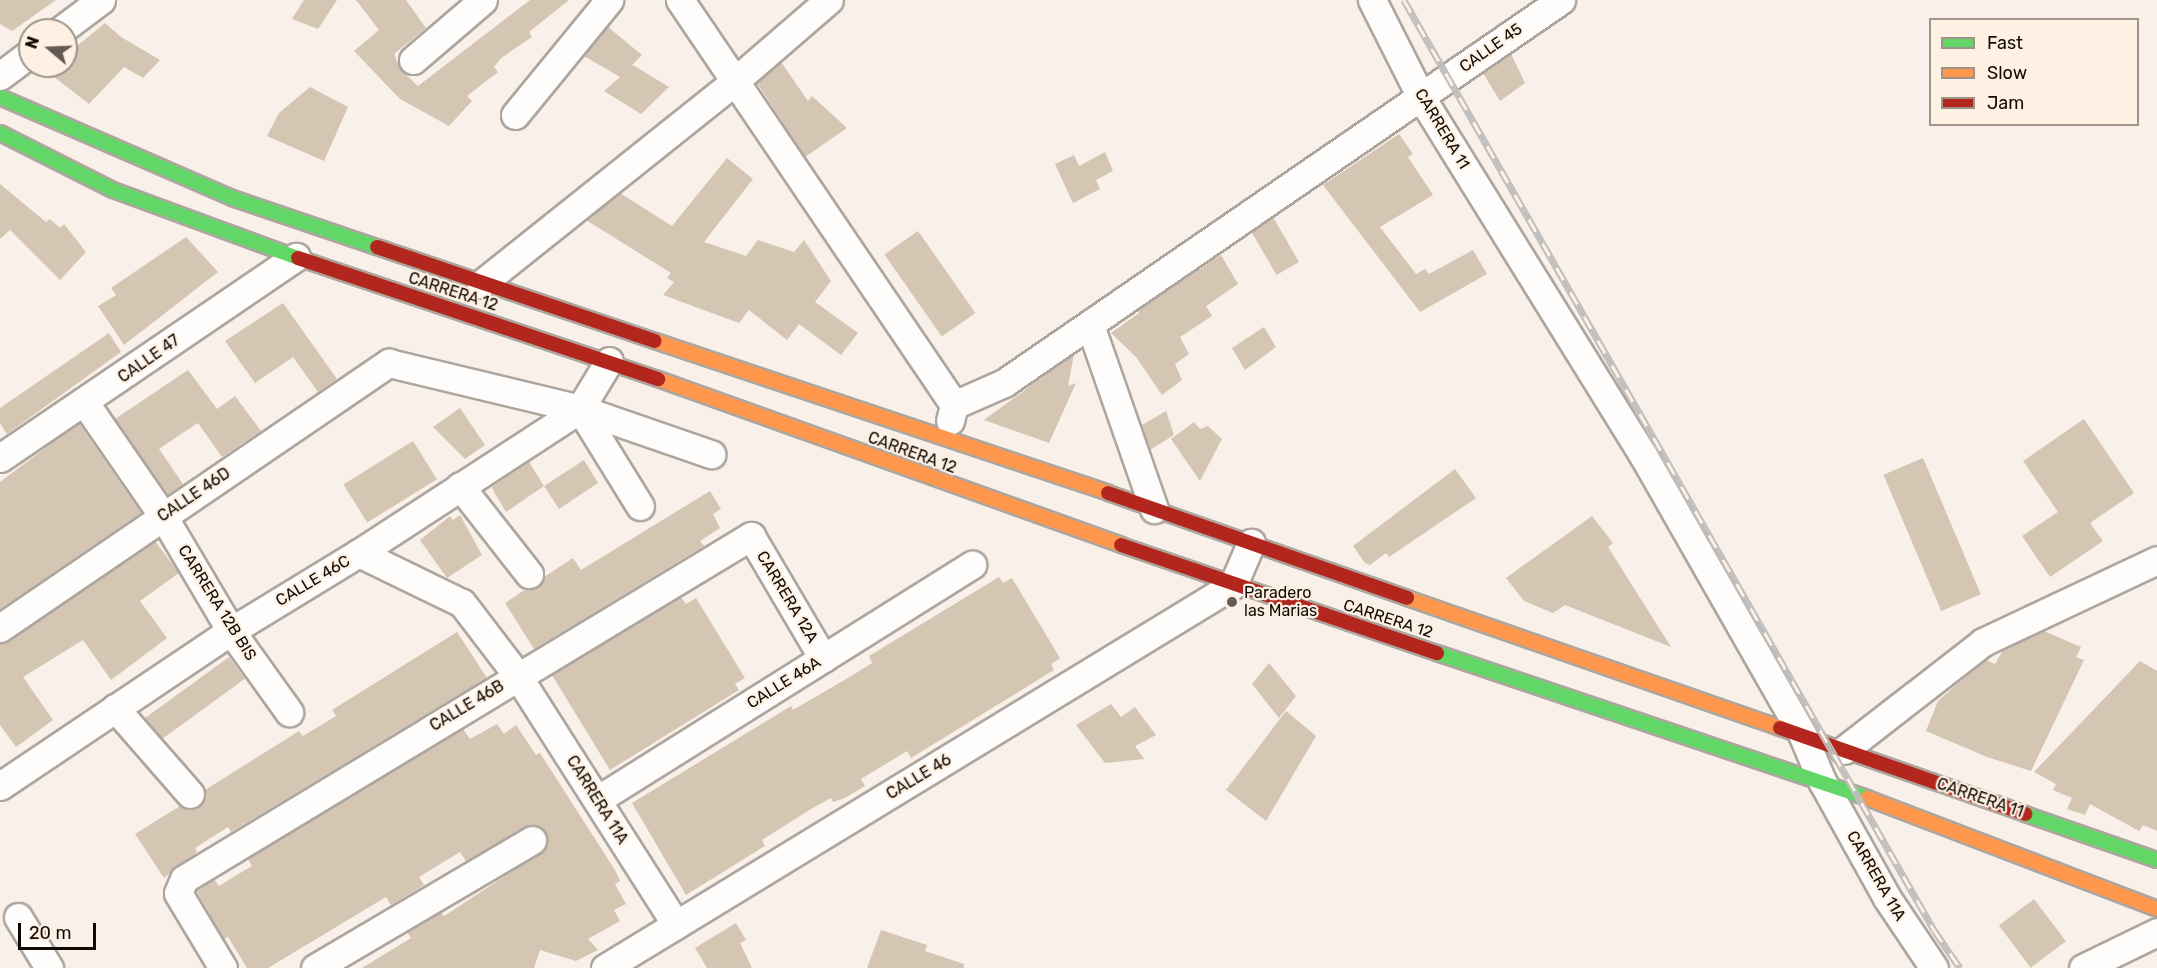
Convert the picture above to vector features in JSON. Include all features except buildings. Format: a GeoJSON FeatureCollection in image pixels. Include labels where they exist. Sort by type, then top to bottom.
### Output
{"type":"FeatureCollection","features":[{"type":"Feature","properties":{"kind":"main road","name":"CARRERA 12"},"geometry":{"type":"LineString","coordinates":[[0,97],[232,198],[1154,509],[1803,736]]}},
{"type":"Feature","properties":{"kind":"main road","name":"CARRERA 12"},"geometry":{"type":"LineString","coordinates":[[0,133],[113,190],[296,256],[609,361],[1233,585],[1822,781]]}},
{"type":"Feature","properties":{"kind":"main road","name":"CARRERA 11"},"geometry":{"type":"LineString","coordinates":[[1803,736],[2157,860]]}},
{"type":"Feature","properties":{"kind":"main road"},"geometry":{"type":"LineString","coordinates":[[1822,781],[2157,909]]}},
{"type":"Feature","properties":{"kind":"street"},"geometry":{"type":"LineString","coordinates":[[77,18],[101,0]]}},
{"type":"Feature","properties":{"kind":"street"},"geometry":{"type":"LineString","coordinates":[[414,60],[483,0]]}},
{"type":"Feature","properties":{"kind":"street"},"geometry":{"type":"LineString","coordinates":[[516,115],[609,0]]}},
{"type":"Feature","properties":{"kind":"street"},"geometry":{"type":"LineString","coordinates":[[680,0],[954,405],[946,440]]}},
{"type":"Feature","properties":{"kind":"street"},"geometry":{"type":"LineString","coordinates":[[482,284],[735,81],[829,0]]}},
{"type":"Feature","properties":{"kind":"street","name":"CARRERA 11"},"geometry":{"type":"LineString","coordinates":[[1372,0],[1421,97],[1643,455],[1803,736]]}},
{"type":"Feature","properties":{"kind":"street","name":"CALLE 45"},"geometry":{"type":"LineString","coordinates":[[954,405],[1004,383],[1090,325],[1421,97],[1550,3]]}},
{"type":"Feature","properties":{"kind":"street"},"geometry":{"type":"LineString","coordinates":[[0,76],[18,62]]}},
{"type":"Feature","properties":{"kind":"street","name":"CALLE 47"},"geometry":{"type":"LineString","coordinates":[[0,458],[85,403],[296,256]]}},
{"type":"Feature","properties":{"kind":"street"},"geometry":{"type":"LineString","coordinates":[[1090,325],[1154,509]]}},
{"type":"Feature","properties":{"kind":"street","name":"CALLE 46C"},"geometry":{"type":"LineString","coordinates":[[0,786],[231,631],[359,553],[580,409],[609,361]]}},
{"type":"Feature","properties":{"kind":"street","name":"CALLE 46D"},"geometry":{"type":"LineString","coordinates":[[0,628],[389,363],[580,409]]}},
{"type":"Feature","properties":{"kind":"street","name":"CARRERA 12B BIS"},"geometry":{"type":"LineString","coordinates":[[85,403],[163,516],[231,631],[289,712]]}},
{"type":"Feature","properties":{"kind":"street"},"geometry":{"type":"LineString","coordinates":[[580,409],[711,454]]}},
{"type":"Feature","properties":{"kind":"street"},"geometry":{"type":"LineString","coordinates":[[580,409],[640,506]]}},
{"type":"Feature","properties":{"kind":"street"},"geometry":{"type":"LineString","coordinates":[[460,486],[529,574]]}},
{"type":"Feature","properties":{"kind":"street","name":"CARRERA 12A"},"geometry":{"type":"LineString","coordinates":[[751,536],[823,658]]}},
{"type":"Feature","properties":{"kind":"street","name":"CALLE 46B"},"geometry":{"type":"LineString","coordinates":[[223,968],[178,893],[184,879],[517,675],[751,536]]}},
{"type":"Feature","properties":{"kind":"street"},"geometry":{"type":"LineString","coordinates":[[1233,585],[1251,543]]}},
{"type":"Feature","properties":{"kind":"street","name":"CARRERA 11A"},"geometry":{"type":"LineString","coordinates":[[359,553],[462,603],[517,675],[676,925]]}},
{"type":"Feature","properties":{"kind":"street"},"geometry":{"type":"LineString","coordinates":[[1844,750],[1983,642],[2157,560]]}},
{"type":"Feature","properties":{"kind":"street","name":"CALLE 46A"},"geometry":{"type":"LineString","coordinates":[[597,800],[972,565]]}},
{"type":"Feature","properties":{"kind":"street","name":"CALLE 46"},"geometry":{"type":"LineString","coordinates":[[605,968],[1233,585]]}},
{"type":"Feature","properties":{"kind":"street"},"geometry":{"type":"LineString","coordinates":[[115,708],[190,794]]}},
{"type":"Feature","properties":{"kind":"street","name":"CARRERA 11A"},"geometry":{"type":"LineString","coordinates":[[1803,736],[1822,781],[1887,898],[1934,968]]}},
{"type":"Feature","properties":{"kind":"street"},"geometry":{"type":"LineString","coordinates":[[315,968],[532,840]]}},
{"type":"Feature","properties":{"kind":"street"},"geometry":{"type":"LineString","coordinates":[[18,917],[49,968]]}},
{"type":"Feature","properties":{"kind":"street"},"geometry":{"type":"LineString","coordinates":[[2083,968],[2157,932]]}},
{"type":"Feature","properties":{"kind":"railway"},"geometry":{"type":"LineString","coordinates":[[1404,0],[1934,930],[1960,968]]}},
{"type":"Feature","properties":{"kind":"traffic: fast"},"geometry":{"type":"LineString","coordinates":[[0,97],[232,198],[377,247]]}},
{"type":"Feature","properties":{"kind":"traffic: fast"},"geometry":{"type":"LineString","coordinates":[[0,133],[113,190],[298,258]]}},
{"type":"Feature","properties":{"kind":"traffic: fast"},"geometry":{"type":"LineString","coordinates":[[1437,653],[1867,798]]}},
{"type":"Feature","properties":{"kind":"traffic: fast"},"geometry":{"type":"LineString","coordinates":[[2025,814],[2157,860]]}},
{"type":"Feature","properties":{"kind":"traffic: slow"},"geometry":{"type":"LineString","coordinates":[[655,341],[1108,493]]}},
{"type":"Feature","properties":{"kind":"traffic: slow"},"geometry":{"type":"LineString","coordinates":[[658,379],[1121,545]]}},
{"type":"Feature","properties":{"kind":"traffic: slow"},"geometry":{"type":"LineString","coordinates":[[1407,598],[1780,728]]}},
{"type":"Feature","properties":{"kind":"traffic: slow"},"geometry":{"type":"LineString","coordinates":[[1867,798],[2157,909]]}},
{"type":"Feature","properties":{"kind":"traffic: jam"},"geometry":{"type":"LineString","coordinates":[[377,247],[655,341]]}},
{"type":"Feature","properties":{"kind":"traffic: jam"},"geometry":{"type":"LineString","coordinates":[[298,258],[658,379]]}},
{"type":"Feature","properties":{"kind":"traffic: jam"},"geometry":{"type":"LineString","coordinates":[[1108,493],[1407,598]]}},
{"type":"Feature","properties":{"kind":"traffic: jam"},"geometry":{"type":"LineString","coordinates":[[1121,545],[1437,653]]}},
{"type":"Feature","properties":{"kind":"traffic: jam"},"geometry":{"type":"LineString","coordinates":[[1780,728],[2025,814]]}},
{"type":"Feature","properties":{"kind":"place","name":"Paradero las Marias"},"geometry":{"type":"Point","coordinates":[1232,602]}}]}
